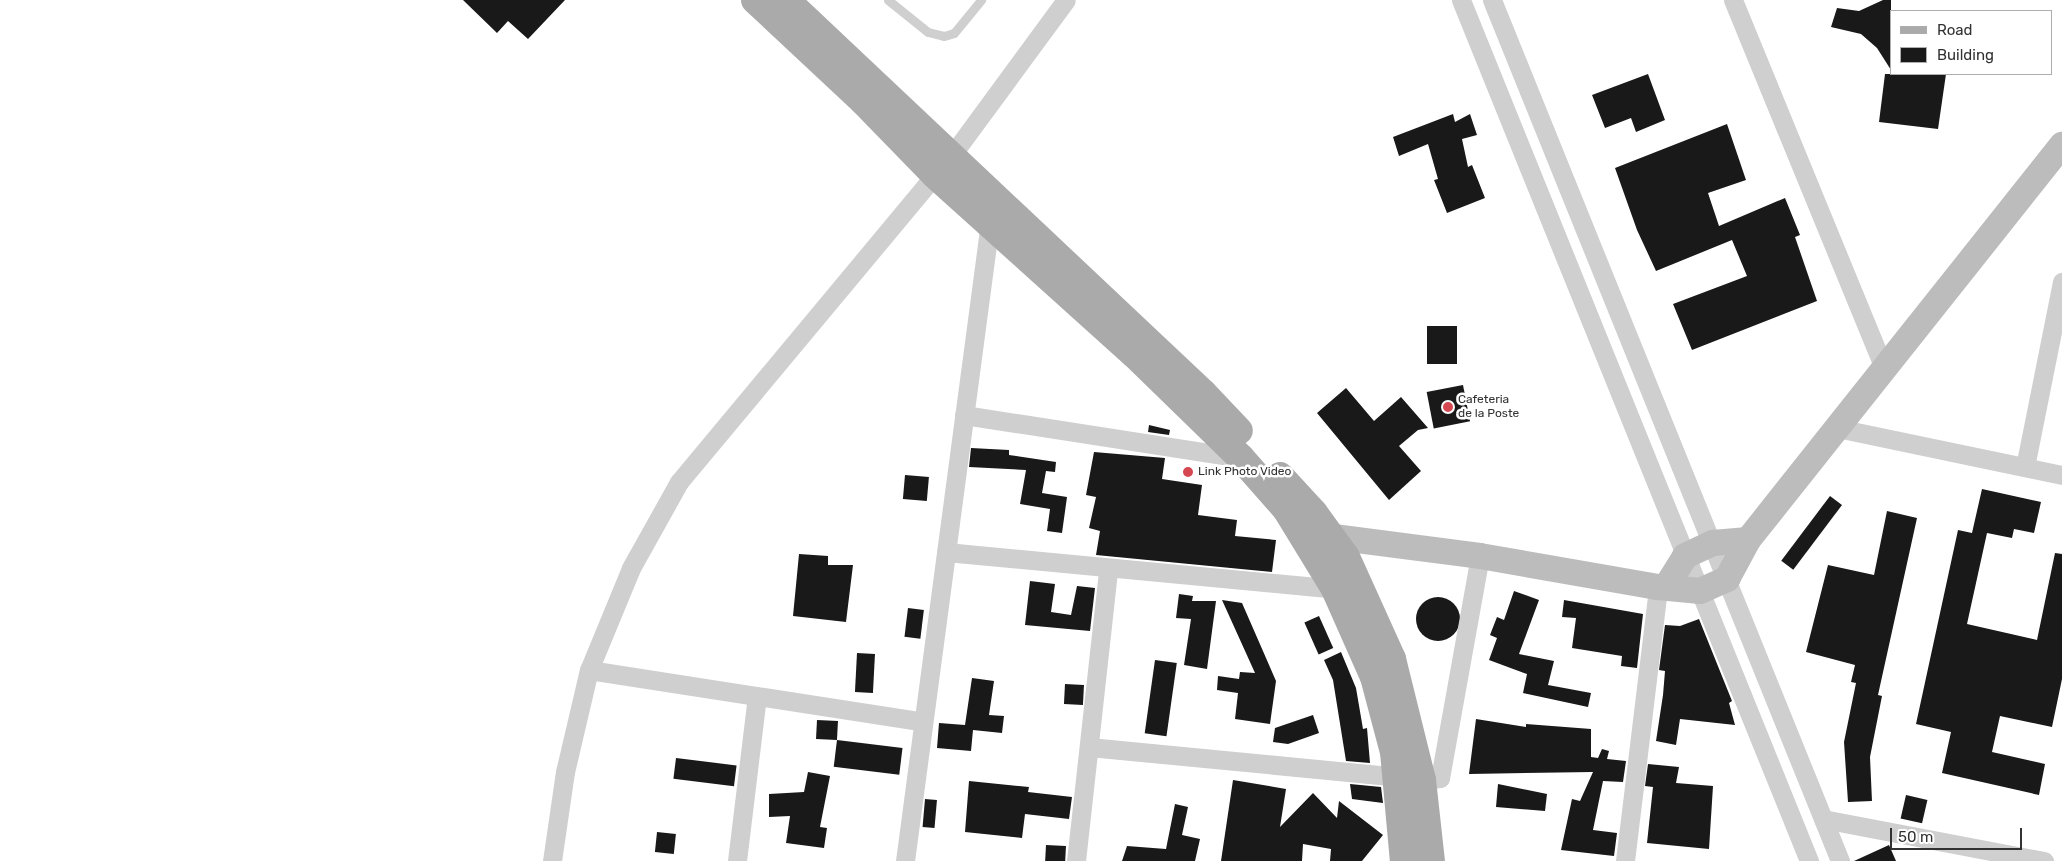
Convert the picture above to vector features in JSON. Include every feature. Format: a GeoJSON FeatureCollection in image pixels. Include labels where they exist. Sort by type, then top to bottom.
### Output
{"type":"FeatureCollection","features":[{"type":"Feature","properties":{"kind":"main road"},"geometry":{"type":"LineString","coordinates":[[755,0],[863,101],[944,165],[993,197],[1203,393],[1334,537],[1364,591],[1392,659],[1410,778],[1404,861]]}},
{"type":"Feature","properties":{"kind":"main road"},"geometry":{"type":"LineString","coordinates":[[786,0],[944,165],[989,224],[1134,354],[1241,458],[1286,509],[1335,589],[1374,677],[1410,778],[1431,861]]}},
{"type":"Feature","properties":{"kind":"street"},"geometry":{"type":"LineString","coordinates":[[552,861],[565,772],[589,670],[631,568],[679,482],[944,165],[1066,0]]}},
{"type":"Feature","properties":{"kind":"street"},"geometry":{"type":"LineString","coordinates":[[1461,0],[1809,861]]}},
{"type":"Feature","properties":{"kind":"street"},"geometry":{"type":"LineString","coordinates":[[1492,0],[1840,861]]}},
{"type":"Feature","properties":{"kind":"street"},"geometry":{"type":"LineString","coordinates":[[1733,0],[1884,369]]}},
{"type":"Feature","properties":{"kind":"street"},"geometry":{"type":"LineString","coordinates":[[1334,537],[1480,556],[1662,587],[1700,591],[1727,579],[1748,540],[2062,145]]}},
{"type":"Feature","properties":{"kind":"street"},"geometry":{"type":"LineString","coordinates":[[905,861],[993,197]]}},
{"type":"Feature","properties":{"kind":"street"},"geometry":{"type":"LineString","coordinates":[[2025,467],[2062,282]]}},
{"type":"Feature","properties":{"kind":"street"},"geometry":{"type":"LineString","coordinates":[[964,415],[1241,458]]}},
{"type":"Feature","properties":{"kind":"street"},"geometry":{"type":"LineString","coordinates":[[1837,428],[2062,475]]}},
{"type":"Feature","properties":{"kind":"street"},"geometry":{"type":"LineString","coordinates":[[1625,861],[1662,587],[1685,556],[1713,543],[1748,540]]}},
{"type":"Feature","properties":{"kind":"street"},"geometry":{"type":"LineString","coordinates":[[946,552],[1108,569],[1335,589]]}},
{"type":"Feature","properties":{"kind":"street"},"geometry":{"type":"LineString","coordinates":[[1088,747],[1410,778],[1440,778],[1480,556]]}},
{"type":"Feature","properties":{"kind":"street"},"geometry":{"type":"LineString","coordinates":[[1076,861],[1108,569]]}},
{"type":"Feature","properties":{"kind":"street"},"geometry":{"type":"LineString","coordinates":[[589,670],[923,722]]}},
{"type":"Feature","properties":{"kind":"street"},"geometry":{"type":"LineString","coordinates":[[737,861],[757,696]]}},
{"type":"Feature","properties":{"kind":"street"},"geometry":{"type":"LineString","coordinates":[[1823,819],[2044,861]]}},
{"type":"Feature","properties":{"kind":"lane"},"geometry":{"type":"LineString","coordinates":[[888,0],[928,32],[944,36],[954,33],[981,0]]}},
{"type":"Feature","properties":{"kind":"building"},"geometry":{"type":"Polygon","coordinates":[[[463,0],[565,0],[528,39],[508,21],[497,33],[463,0]]]}},
{"type":"Feature","properties":{"kind":"building"},"geometry":{"type":"Polygon","coordinates":[[[1883,0],[1891,0],[1890,68],[1877,48],[1861,34],[1831,27],[1837,8],[1859,11],[1883,0]]]}},
{"type":"Feature","properties":{"kind":"building"},"geometry":{"type":"Polygon","coordinates":[[[1648,74],[1665,120],[1636,132],[1631,118],[1605,128],[1592,95],[1648,74]]]}},
{"type":"Feature","properties":{"kind":"building"},"geometry":{"type":"Polygon","coordinates":[[[1885,74],[1946,75],[1938,129],[1879,122],[1885,74]]]}},
{"type":"Feature","properties":{"kind":"building"},"geometry":{"type":"Polygon","coordinates":[[[1453,114],[1455,122],[1470,114],[1477,135],[1462,139],[1468,167],[1472,165],[1485,198],[1447,213],[1434,180],[1438,179],[1428,144],[1399,156],[1393,137],[1453,114]]]}},
{"type":"Feature","properties":{"kind":"building"},"geometry":{"type":"Polygon","coordinates":[[[1727,124],[1746,180],[1708,193],[1719,226],[1785,198],[1800,235],[1795,237],[1817,301],[1692,350],[1673,304],[1747,276],[1732,240],[1656,271],[1637,230],[1615,168],[1727,124]]]}},
{"type":"Feature","properties":{"kind":"building"},"geometry":{"type":"Polygon","coordinates":[[[1427,326],[1457,326],[1457,364],[1427,364],[1427,326]]]}},
{"type":"Feature","properties":{"kind":"building","name":"Cafeteria de la Poste"},"geometry":{"type":"Polygon","coordinates":[[[1463,385],[1470,421],[1434,428],[1427,392],[1463,385]]]}},
{"type":"Feature","properties":{"kind":"building"},"geometry":{"type":"Polygon","coordinates":[[[1346,388],[1374,421],[1401,397],[1428,428],[1418,430],[1399,446],[1421,471],[1389,500],[1317,413],[1346,388]]]}},
{"type":"Feature","properties":{"kind":"building"},"geometry":{"type":"Polygon","coordinates":[[[1149,425],[1170,430],[1169,435],[1148,432],[1149,425]]]}},
{"type":"Feature","properties":{"kind":"building"},"geometry":{"type":"Polygon","coordinates":[[[971,448],[1009,450],[1009,455],[1056,462],[1055,472],[1046,471],[1042,493],[1067,497],[1062,533],[1047,531],[1050,509],[1020,504],[1026,470],[969,467],[971,448]]]}},
{"type":"Feature","properties":{"kind":"building"},"geometry":{"type":"Polygon","coordinates":[[[1094,452],[1165,458],[1162,479],[1202,485],[1198,515],[1237,520],[1235,536],[1276,540],[1272,572],[1096,555],[1100,531],[1089,528],[1096,497],[1086,495],[1094,452]]]}},
{"type":"Feature","properties":{"kind":"building"},"geometry":{"type":"Polygon","coordinates":[[[905,475],[929,477],[927,501],[903,499],[905,475]]]}},
{"type":"Feature","properties":{"kind":"building"},"geometry":{"type":"Polygon","coordinates":[[[1982,489],[2041,502],[2034,533],[2014,529],[2012,538],[1987,533],[1967,624],[2037,640],[2055,553],[2062,554],[2062,679],[2052,727],[2000,716],[1992,752],[2045,764],[2039,795],[1942,773],[1951,732],[1916,724],[1958,530],[1972,533],[1982,489]]]}},
{"type":"Feature","properties":{"kind":"building"},"geometry":{"type":"Polygon","coordinates":[[[1830,496],[1842,505],[1793,570],[1781,561],[1830,496]]]}},
{"type":"Feature","properties":{"kind":"building"},"geometry":{"type":"Polygon","coordinates":[[[1887,511],[1917,518],[1878,695],[1882,696],[1870,757],[1872,801],[1848,802],[1844,742],[1856,683],[1851,682],[1855,665],[1806,652],[1828,565],[1874,575],[1887,511]]]}},
{"type":"Feature","properties":{"kind":"building"},"geometry":{"type":"Polygon","coordinates":[[[799,554],[828,556],[828,565],[853,565],[846,622],[793,616],[799,554]]]}},
{"type":"Feature","properties":{"kind":"building"},"geometry":{"type":"Polygon","coordinates":[[[1030,581],[1055,584],[1051,612],[1071,615],[1077,586],[1095,588],[1090,631],[1025,625],[1030,581]]]}},
{"type":"Feature","properties":{"kind":"building"},"geometry":{"type":"Polygon","coordinates":[[[1514,591],[1539,600],[1519,654],[1554,661],[1548,685],[1591,693],[1588,707],[1523,693],[1527,674],[1489,660],[1497,638],[1490,635],[1497,617],[1504,620],[1514,591]]]}},
{"type":"Feature","properties":{"kind":"building"},"geometry":{"type":"Polygon","coordinates":[[[1179,594],[1193,596],[1192,601],[1216,601],[1207,669],[1184,665],[1191,619],[1176,618],[1179,594]]]}},
{"type":"Feature","properties":{"kind":"building"},"geometry":{"type":"Polygon","coordinates":[[[1438,597],[1450,601],[1456,607],[1460,619],[1456,631],[1450,637],[1438,641],[1426,637],[1420,631],[1416,619],[1420,607],[1426,601],[1438,597]]]}},
{"type":"Feature","properties":{"kind":"building"},"geometry":{"type":"Polygon","coordinates":[[[1222,600],[1242,603],[1276,681],[1270,724],[1235,719],[1238,693],[1217,690],[1218,676],[1239,679],[1240,672],[1255,673],[1222,600]]]}},
{"type":"Feature","properties":{"kind":"building"},"geometry":{"type":"Polygon","coordinates":[[[1564,600],[1643,614],[1637,668],[1621,666],[1622,656],[1572,648],[1576,618],[1562,617],[1564,600]]]}},
{"type":"Feature","properties":{"kind":"building"},"geometry":{"type":"Polygon","coordinates":[[[908,608],[924,610],[920,639],[904,637],[908,608]]]}},
{"type":"Feature","properties":{"kind":"building"},"geometry":{"type":"Polygon","coordinates":[[[1319,616],[1333,648],[1319,654],[1304,623],[1319,616]]]}},
{"type":"Feature","properties":{"kind":"building"},"geometry":{"type":"Polygon","coordinates":[[[1699,619],[1732,701],[1729,703],[1735,725],[1680,719],[1676,745],[1656,741],[1665,671],[1659,670],[1665,625],[1680,626],[1699,619]]]}},
{"type":"Feature","properties":{"kind":"building"},"geometry":{"type":"Polygon","coordinates":[[[1341,652],[1356,688],[1363,729],[1367,728],[1370,763],[1346,761],[1333,680],[1324,660],[1341,652]]]}},
{"type":"Feature","properties":{"kind":"building"},"geometry":{"type":"Polygon","coordinates":[[[857,653],[875,654],[873,693],[855,692],[857,653]]]}},
{"type":"Feature","properties":{"kind":"building"},"geometry":{"type":"Polygon","coordinates":[[[1155,660],[1177,663],[1166,736],[1145,733],[1155,660]]]}},
{"type":"Feature","properties":{"kind":"building"},"geometry":{"type":"Polygon","coordinates":[[[972,678],[994,681],[989,715],[1004,716],[1002,733],[973,730],[971,751],[937,748],[939,723],[965,725],[972,678]]]}},
{"type":"Feature","properties":{"kind":"building"},"geometry":{"type":"Polygon","coordinates":[[[1065,684],[1084,685],[1083,705],[1064,704],[1065,684]]]}},
{"type":"Feature","properties":{"kind":"building"},"geometry":{"type":"Polygon","coordinates":[[[1313,715],[1319,733],[1288,744],[1273,742],[1275,728],[1313,715]]]}},
{"type":"Feature","properties":{"kind":"building"},"geometry":{"type":"Polygon","coordinates":[[[1476,719],[1526,727],[1526,724],[1591,729],[1591,757],[1598,758],[1602,749],[1609,751],[1607,759],[1626,761],[1623,782],[1603,781],[1593,830],[1617,833],[1614,856],[1561,850],[1572,799],[1580,801],[1593,772],[1469,774],[1476,719]]]}},
{"type":"Feature","properties":{"kind":"building"},"geometry":{"type":"Polygon","coordinates":[[[817,720],[838,721],[837,740],[816,739],[817,720]]]}},
{"type":"Feature","properties":{"kind":"building"},"geometry":{"type":"Polygon","coordinates":[[[837,740],[903,748],[899,775],[834,767],[837,740]]]}},
{"type":"Feature","properties":{"kind":"building"},"geometry":{"type":"Polygon","coordinates":[[[676,758],[737,765],[734,786],[673,779],[676,758]]]}},
{"type":"Feature","properties":{"kind":"building"},"geometry":{"type":"Polygon","coordinates":[[[1648,764],[1679,767],[1676,783],[1713,786],[1709,849],[1647,843],[1653,787],[1645,786],[1648,764]]]}},
{"type":"Feature","properties":{"kind":"building"},"geometry":{"type":"Polygon","coordinates":[[[808,772],[830,776],[820,827],[827,828],[824,848],[786,843],[790,816],[769,817],[769,794],[804,792],[808,772]]]}},
{"type":"Feature","properties":{"kind":"building"},"geometry":{"type":"Polygon","coordinates":[[[1233,780],[1286,789],[1280,827],[1313,793],[1337,818],[1339,801],[1383,835],[1362,861],[1330,861],[1331,849],[1303,844],[1302,861],[1221,861],[1233,780]]]}},
{"type":"Feature","properties":{"kind":"building"},"geometry":{"type":"Polygon","coordinates":[[[969,781],[1029,787],[1028,792],[1072,797],[1069,819],[1025,814],[1022,838],[965,832],[969,781]]]}},
{"type":"Feature","properties":{"kind":"building"},"geometry":{"type":"Polygon","coordinates":[[[1350,784],[1381,787],[1383,803],[1352,799],[1350,784]]]}},
{"type":"Feature","properties":{"kind":"building"},"geometry":{"type":"Polygon","coordinates":[[[1498,784],[1547,794],[1545,811],[1496,807],[1498,784]]]}},
{"type":"Feature","properties":{"kind":"building"},"geometry":{"type":"Polygon","coordinates":[[[1906,795],[1927,800],[1922,823],[1901,818],[1906,795]]]}},
{"type":"Feature","properties":{"kind":"building"},"geometry":{"type":"Polygon","coordinates":[[[925,799],[937,800],[935,828],[923,827],[925,799]]]}},
{"type":"Feature","properties":{"kind":"building"},"geometry":{"type":"Polygon","coordinates":[[[1175,804],[1188,807],[1182,835],[1200,839],[1195,861],[1122,861],[1127,846],[1166,849],[1175,804]]]}},
{"type":"Feature","properties":{"kind":"building"},"geometry":{"type":"Polygon","coordinates":[[[657,832],[676,834],[674,854],[655,852],[657,832]]]}},
{"type":"Feature","properties":{"kind":"building"},"geometry":{"type":"Polygon","coordinates":[[[1046,845],[1066,846],[1065,861],[1045,861],[1046,845]]]}},
{"type":"Feature","properties":{"kind":"building"},"geometry":{"type":"Polygon","coordinates":[[[1889,845],[1896,861],[1854,861],[1889,845]]]}},
{"type":"Feature","properties":{"kind":"place","name":"Cafeteria de la Poste"},"geometry":{"type":"Point","coordinates":[1448,407]}},
{"type":"Feature","properties":{"kind":"place","name":"Link Photo Video"},"geometry":{"type":"Point","coordinates":[1188,472]}}]}
